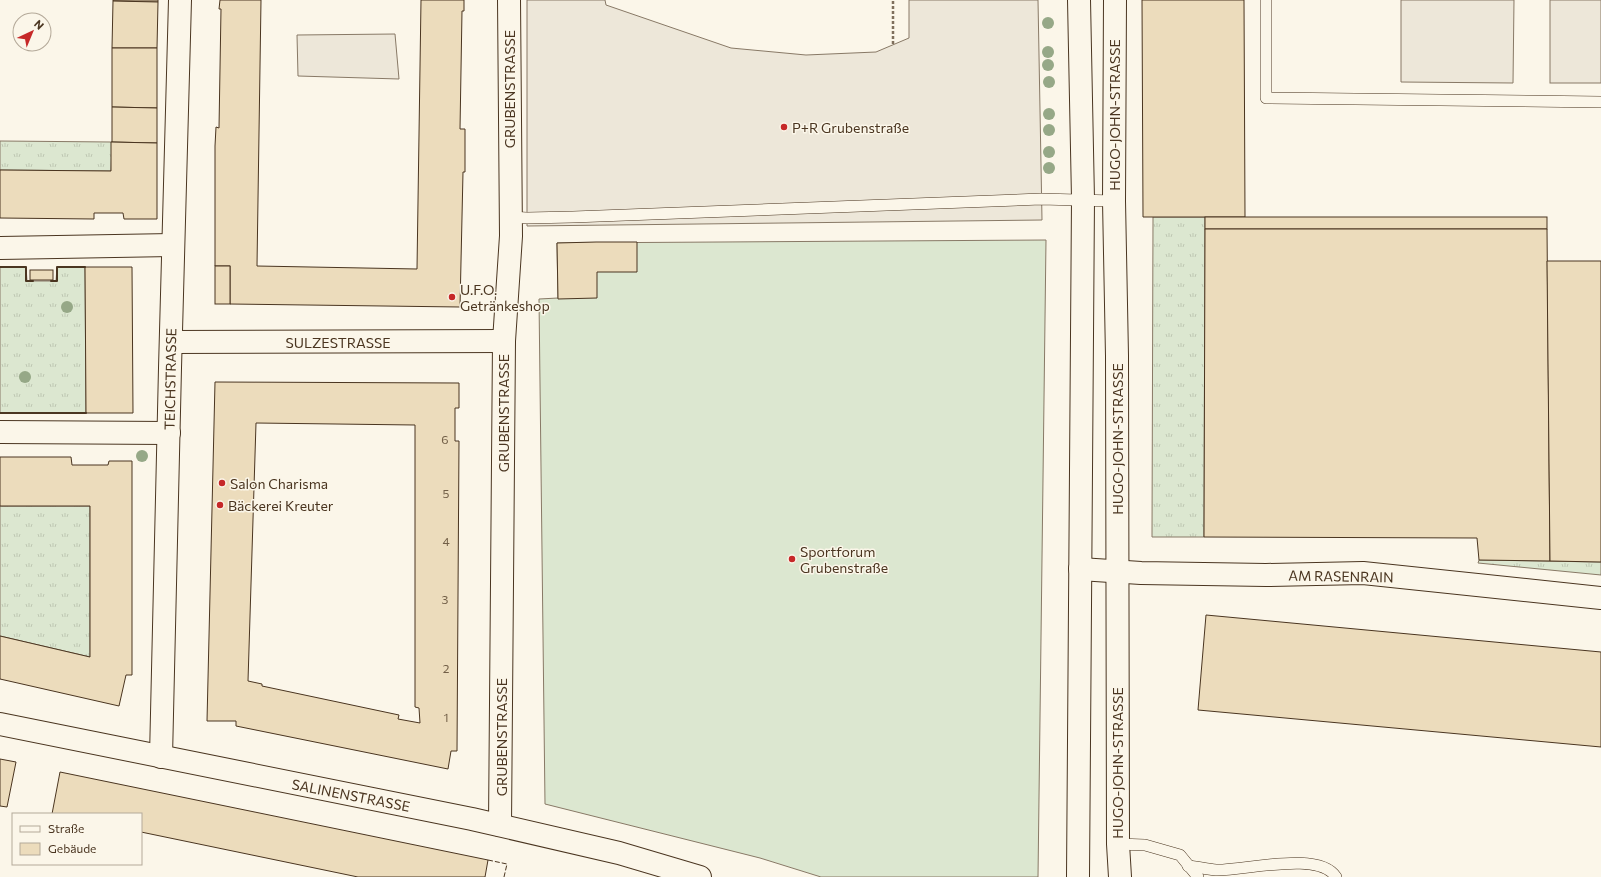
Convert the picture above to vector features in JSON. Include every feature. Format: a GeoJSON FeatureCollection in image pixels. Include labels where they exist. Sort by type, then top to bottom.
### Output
{"type":"FeatureCollection","features":[{"type":"Feature","properties":{"kind":"street","name":"TEICHSTRASSE"},"geometry":{"type":"LineString","coordinates":[[161,757],[172,245],[180,0]]}},
{"type":"Feature","properties":{"kind":"street","name":"GRUBENSTRASSE"},"geometry":{"type":"LineString","coordinates":[[500,825],[504,341],[510,236],[518,218],[509,0]]}},
{"type":"Feature","properties":{"kind":"street"},"geometry":{"type":"LineString","coordinates":[[1078,877],[1083,199],[1079,0]]}},
{"type":"Feature","properties":{"kind":"street","name":"HUGO-JOHN-STRASSE"},"geometry":{"type":"LineString","coordinates":[[1115,0],[1114,201],[1117,356],[1116,571],[1118,844],[1120,877]]}},
{"type":"Feature","properties":{"kind":"street"},"geometry":{"type":"LineString","coordinates":[[0,248],[172,245]]}},
{"type":"Feature","properties":{"kind":"street","name":"SULZESTRASSE"},"geometry":{"type":"LineString","coordinates":[[171,342],[504,341]]}},
{"type":"Feature","properties":{"kind":"street"},"geometry":{"type":"LineString","coordinates":[[0,432],[169,433]]}},
{"type":"Feature","properties":{"kind":"street","name":"AM RASENRAIN"},"geometry":{"type":"LineString","coordinates":[[1080,569],[1266,575],[1363,573],[1601,598]]}},
{"type":"Feature","properties":{"kind":"street","name":"SALINENSTRASSE"},"geometry":{"type":"LineString","coordinates":[[0,724],[500,825],[619,853],[700,877]]}},
{"type":"Feature","properties":{"kind":"lane"},"geometry":{"type":"LineString","coordinates":[[1266,0],[1266,98],[1601,102]]}},
{"type":"Feature","properties":{"kind":"lane"},"geometry":{"type":"LineString","coordinates":[[518,218],[1041,198],[1114,201]]}},
{"type":"Feature","properties":{"kind":"lane"},"geometry":{"type":"LineString","coordinates":[[1118,844],[1145,845],[1180,855],[1198,877]]}},
{"type":"Feature","properties":{"kind":"lane"},"geometry":{"type":"LineString","coordinates":[[1188,866],[1216,870],[1251,868],[1282,863],[1315,864],[1333,873],[1336,877]]}},
{"type":"Feature","properties":{"kind":"path"},"geometry":{"type":"LineString","coordinates":[[893,44],[894,0]]}},
{"type":"Feature","properties":{"kind":"green space"},"geometry":{"type":"Polygon","coordinates":[[[0,141],[112,142],[111,171],[0,170],[0,141]]]}},
{"type":"Feature","properties":{"kind":"green space"},"geometry":{"type":"Polygon","coordinates":[[[1153,217],[1205,217],[1204,537],[1152,537],[1153,217]]]}},
{"type":"Feature","properties":{"kind":"green space","name":"Sportforum Grubenstraße"},"geometry":{"type":"Polygon","coordinates":[[[1046,240],[1038,877],[821,877],[760,858],[545,804],[539,299],[558,298],[557,243],[1046,240]]]}},
{"type":"Feature","properties":{"kind":"green space"},"geometry":{"type":"Polygon","coordinates":[[[0,267],[26,267],[27,281],[56,281],[57,267],[85,267],[86,413],[0,413],[0,267]]]}},
{"type":"Feature","properties":{"kind":"green space"},"geometry":{"type":"Polygon","coordinates":[[[0,506],[90,506],[90,657],[0,636],[0,506]]]}},
{"type":"Feature","properties":{"kind":"green space"},"geometry":{"type":"Polygon","coordinates":[[[1479,560],[1601,562],[1601,575],[1478,563],[1479,560]]]}},
{"type":"Feature","properties":{"kind":"shaded area","name":"P+R Grubenstraße"},"geometry":{"type":"Polygon","coordinates":[[[527,0],[605,0],[606,5],[731,48],[806,55],[876,52],[909,38],[909,0],[1038,0],[1042,220],[527,226],[527,0]]]}},
{"type":"Feature","properties":{"kind":"shaded area"},"geometry":{"type":"Polygon","coordinates":[[[1401,0],[1514,0],[1513,83],[1401,82],[1401,0]]]}},
{"type":"Feature","properties":{"kind":"shaded area"},"geometry":{"type":"Polygon","coordinates":[[[1550,0],[1601,0],[1601,83],[1550,83],[1550,0]]]}},
{"type":"Feature","properties":{"kind":"shaded area"},"geometry":{"type":"Polygon","coordinates":[[[395,34],[399,79],[298,76],[297,35],[395,34]]]}},
{"type":"Feature","properties":{"kind":"building"},"geometry":{"type":"Polygon","coordinates":[[[158,0],[158,2],[113,1],[158,0]]]}},
{"type":"Feature","properties":{"kind":"building"},"geometry":{"type":"Polygon","coordinates":[[[220,0],[261,0],[257,266],[417,269],[421,0],[464,0],[464,11],[462,11],[460,129],[465,129],[465,172],[463,172],[460,307],[230,304],[230,266],[215,266],[215,146],[216,127],[219,128],[220,0]]]}},
{"type":"Feature","properties":{"kind":"building"},"geometry":{"type":"Polygon","coordinates":[[[1142,0],[1244,0],[1245,217],[1143,217],[1142,0]]]}},
{"type":"Feature","properties":{"kind":"building"},"geometry":{"type":"Polygon","coordinates":[[[113,1],[158,2],[157,48],[112,48],[113,1]]]}},
{"type":"Feature","properties":{"kind":"building"},"geometry":{"type":"Polygon","coordinates":[[[112,48],[157,48],[157,108],[112,107],[112,48]]]}},
{"type":"Feature","properties":{"kind":"building"},"geometry":{"type":"Polygon","coordinates":[[[112,107],[157,108],[157,143],[112,142],[112,107]]]}},
{"type":"Feature","properties":{"kind":"building"},"geometry":{"type":"Polygon","coordinates":[[[111,142],[157,143],[157,219],[124,219],[123,213],[94,213],[94,219],[0,218],[0,170],[111,171],[111,142]]]}},
{"type":"Feature","properties":{"kind":"building"},"geometry":{"type":"Polygon","coordinates":[[[1205,217],[1547,217],[1547,229],[1205,229],[1205,217]]]}},
{"type":"Feature","properties":{"kind":"building"},"geometry":{"type":"Polygon","coordinates":[[[1205,229],[1547,229],[1550,561],[1479,560],[1477,538],[1204,537],[1205,229]]]}},
{"type":"Feature","properties":{"kind":"building"},"geometry":{"type":"Polygon","coordinates":[[[637,242],[637,272],[597,272],[597,298],[558,299],[557,243],[637,242]]]}},
{"type":"Feature","properties":{"kind":"building"},"geometry":{"type":"Polygon","coordinates":[[[1547,261],[1601,261],[1601,562],[1550,561],[1547,261]]]}},
{"type":"Feature","properties":{"kind":"building"},"geometry":{"type":"Polygon","coordinates":[[[215,266],[230,266],[230,304],[215,304],[215,266]]]}},
{"type":"Feature","properties":{"kind":"building"},"geometry":{"type":"Polygon","coordinates":[[[85,267],[132,267],[133,413],[86,413],[85,267]]]}},
{"type":"Feature","properties":{"kind":"building"},"geometry":{"type":"Polygon","coordinates":[[[30,270],[53,270],[53,280],[30,280],[30,270]]]}},
{"type":"Feature","properties":{"kind":"building"},"geometry":{"type":"Polygon","coordinates":[[[215,382],[459,383],[459,408],[455,408],[455,441],[459,441],[457,751],[451,751],[448,769],[236,726],[236,721],[207,721],[215,382]],[[256,423],[248,681],[262,684],[262,686],[399,715],[398,719],[420,723],[419,708],[415,707],[415,425],[256,423]]]}},
{"type":"Feature","properties":{"kind":"building"},"geometry":{"type":"Polygon","coordinates":[[[0,457],[71,457],[72,465],[108,465],[109,461],[132,461],[132,675],[126,675],[119,706],[0,679],[0,636],[90,657],[90,506],[0,506],[0,457]]]}},
{"type":"Feature","properties":{"kind":"building"},"geometry":{"type":"Polygon","coordinates":[[[1206,615],[1601,652],[1601,747],[1198,710],[1206,615]]]}},
{"type":"Feature","properties":{"kind":"building"},"geometry":{"type":"Polygon","coordinates":[[[0,759],[16,762],[7,807],[0,806],[0,759]]]}},
{"type":"Feature","properties":{"kind":"building"},"geometry":{"type":"Polygon","coordinates":[[[60,772],[488,860],[485,877],[358,877],[142,832],[142,813],[52,813],[60,772]]]}},
{"type":"Feature","properties":{"kind":"fence"},"geometry":{"type":"LineString","coordinates":[[488,860],[507,864],[504,877]]}},
{"type":"Feature","properties":{"kind":"wall"},"geometry":{"type":"LineString","coordinates":[[0,267],[26,267],[26,281],[33,281]]}},
{"type":"Feature","properties":{"kind":"wall"},"geometry":{"type":"LineString","coordinates":[[51,281],[57,281],[57,267],[85,267]]}},
{"type":"Feature","properties":{"kind":"wall"},"geometry":{"type":"LineString","coordinates":[[0,413],[86,413]]}},
{"type":"Feature","properties":{"kind":"place","name":"P+R Grubenstraße"},"geometry":{"type":"Point","coordinates":[784,127]}},
{"type":"Feature","properties":{"kind":"place","name":"U.F.O. Getränkeshop"},"geometry":{"type":"Point","coordinates":[452,297]}},
{"type":"Feature","properties":{"kind":"place","name":"Salon Charisma"},"geometry":{"type":"Point","coordinates":[222,483]}},
{"type":"Feature","properties":{"kind":"place","name":"Bäckerei Kreuter"},"geometry":{"type":"Point","coordinates":[220,505]}},
{"type":"Feature","properties":{"kind":"place","name":"Sportforum Grubenstraße"},"geometry":{"type":"Point","coordinates":[792,559]}}]}
